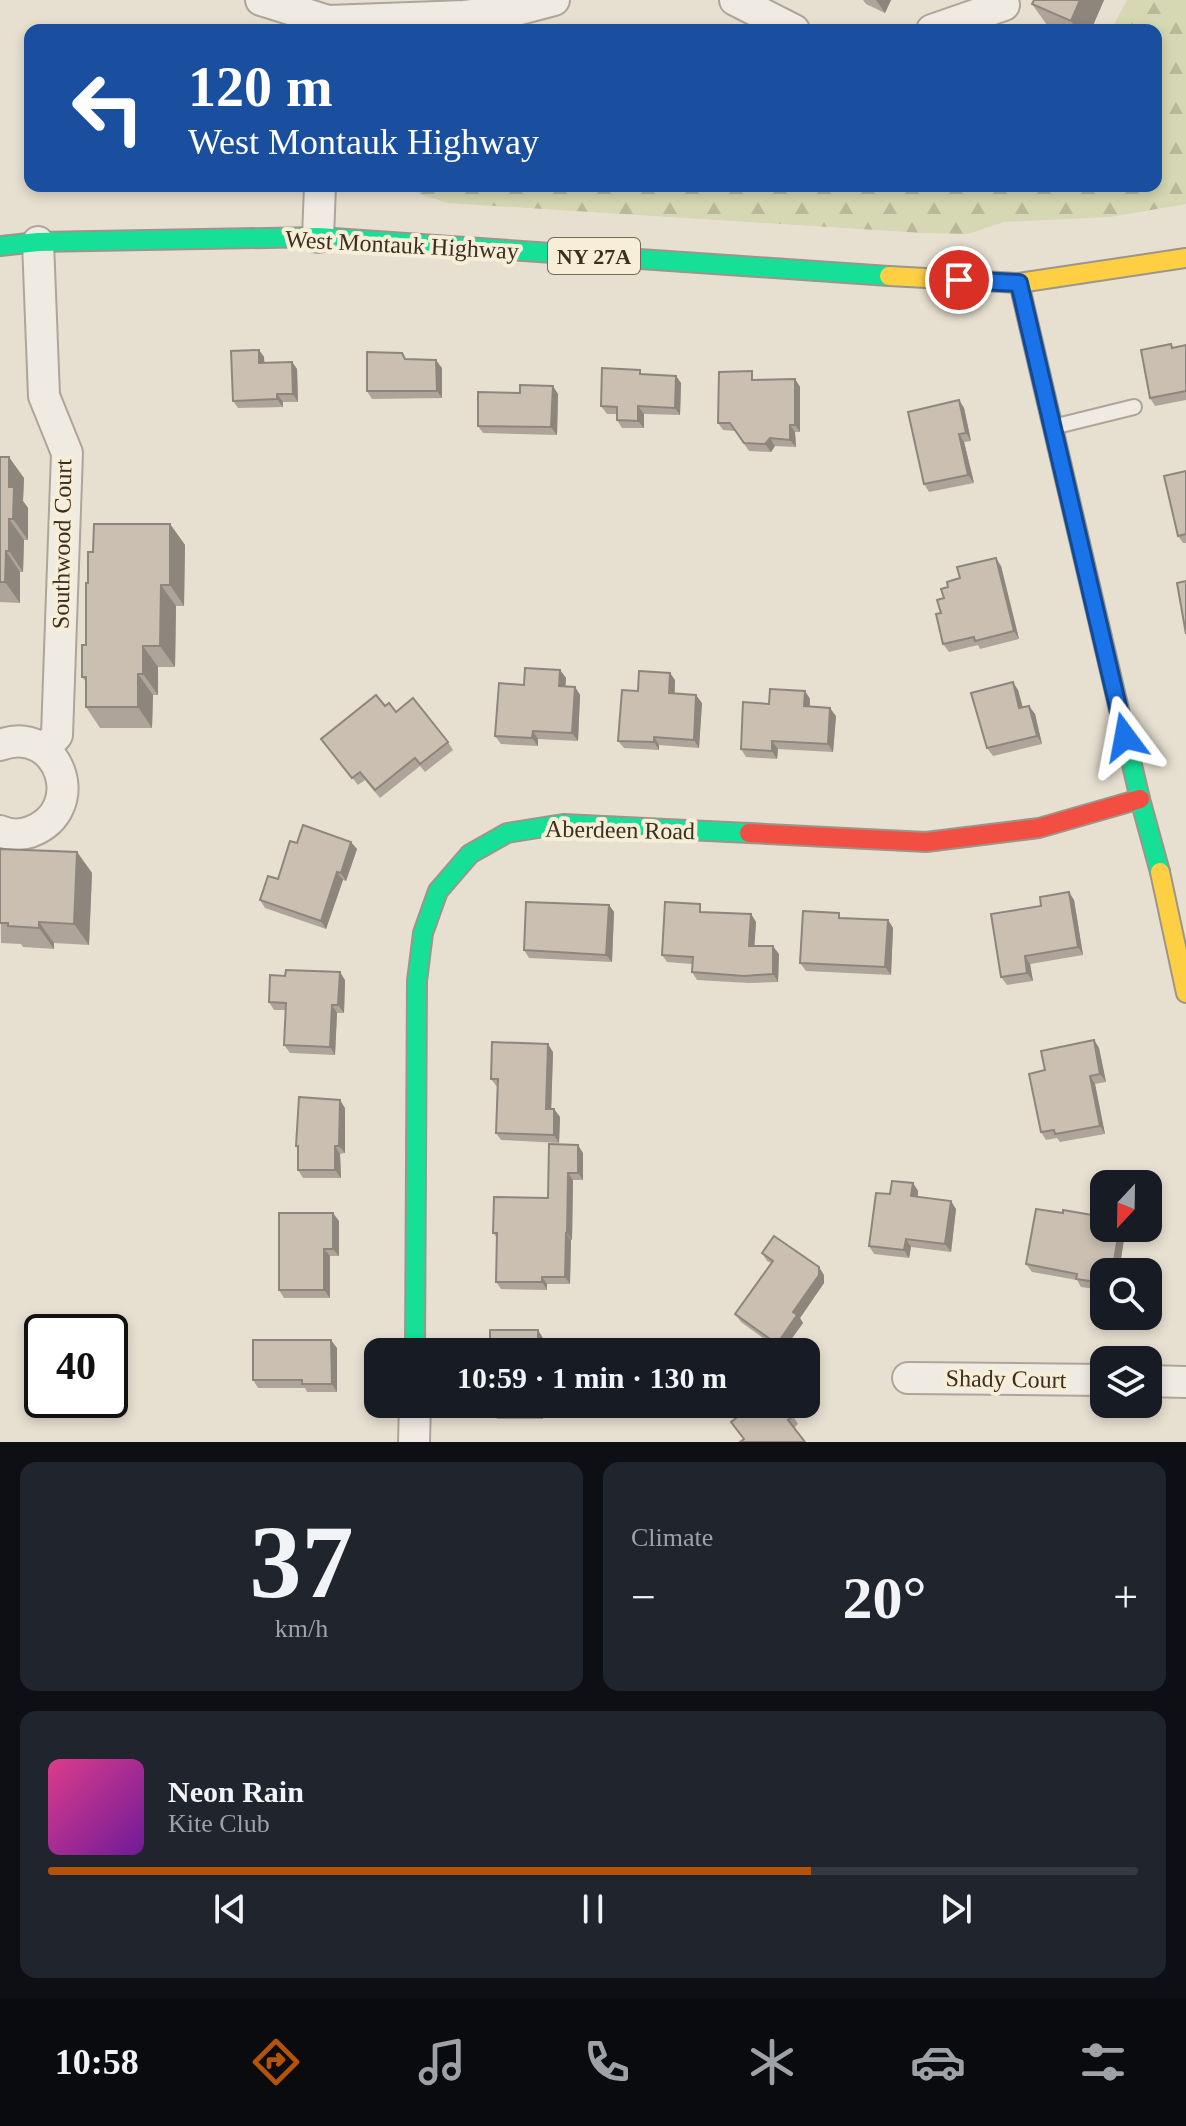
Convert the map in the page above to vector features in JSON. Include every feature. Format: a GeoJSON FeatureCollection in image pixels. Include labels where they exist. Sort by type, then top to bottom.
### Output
{"type":"FeatureCollection","features":[{"type":"Feature","properties":{"kind":"street"},"geometry":{"type":"LineString","coordinates":[[343,24],[465,16],[520,9],[554,0]]}},
{"type":"Feature","properties":{"kind":"street"},"geometry":{"type":"LineString","coordinates":[[735,0],[782,24]]}},
{"type":"Feature","properties":{"kind":"street"},"geometry":{"type":"LineString","coordinates":[[264,1],[325,24]]}},
{"type":"Feature","properties":{"kind":"street"},"geometry":{"type":"LineString","coordinates":[[949,24],[1004,5]]}},
{"type":"Feature","properties":{"kind":"street"},"geometry":{"type":"LineString","coordinates":[[318,237],[320,192]]}},
{"type":"Feature","properties":{"kind":"street","name":"West Montauk Highway"},"geometry":{"type":"LineString","coordinates":[[0,246],[38,242],[318,237],[841,274],[1019,283],[1186,258]]}},
{"type":"Feature","properties":{"kind":"street","name":"Southwood Court"},"geometry":{"type":"LineString","coordinates":[[38,242],[44,396],[67,453],[57,735],[44,750]]}},
{"type":"Feature","properties":{"kind":"street"},"geometry":{"type":"LineString","coordinates":[[1019,283],[1186,993]]}},
{"type":"Feature","properties":{"kind":"street"},"geometry":{"type":"LineString","coordinates":[[0,745],[9,741],[27,742],[44,750],[57,763],[63,781],[62,799],[54,816],[41,828],[23,834],[0,831]]}},
{"type":"Feature","properties":{"kind":"street","name":"Aberdeen Road"},"geometry":{"type":"LineString","coordinates":[[415,1338],[417,981],[423,933],[438,891],[470,854],[507,833],[563,824],[926,842],[1039,828],[1140,799]]}},
{"type":"Feature","properties":{"kind":"street","name":"Shady Court"},"geometry":{"type":"LineString","coordinates":[[908,1378],[1090,1380]]}},
{"type":"Feature","properties":{"kind":"street"},"geometry":{"type":"LineString","coordinates":[[1162,1382],[1186,1383]]}},
{"type":"Feature","properties":{"kind":"street"},"geometry":{"type":"LineString","coordinates":[[414,1442],[415,1418]]}},
{"type":"Feature","properties":{"kind":"lane"},"geometry":{"type":"LineString","coordinates":[[1053,427],[1134,407]]}},
{"type":"Feature","properties":{"kind":"green space"},"geometry":{"type":"Polygon","coordinates":[[[1127,0],[1186,0],[1186,204],[1110,217],[1003,222],[969,234],[448,203],[418,192],[1162,192],[1162,24],[1114,24],[1127,0]]]}},
{"type":"Feature","properties":{"kind":"building"},"geometry":{"type":"Polygon","coordinates":[[[1034,0],[1080,0],[1071,21],[1032,4],[1034,0]]]}},
{"type":"Feature","properties":{"kind":"building"},"geometry":{"type":"Polygon","coordinates":[[[1171,344],[1172,348],[1186,345],[1186,391],[1150,398],[1141,350],[1171,344]]]}},
{"type":"Feature","properties":{"kind":"building"},"geometry":{"type":"Polygon","coordinates":[[[259,350],[259,363],[292,362],[293,394],[277,394],[277,399],[233,401],[231,351],[259,350]]]}},
{"type":"Feature","properties":{"kind":"building"},"geometry":{"type":"Polygon","coordinates":[[[367,352],[402,353],[405,359],[436,360],[437,391],[367,391],[367,352]]]}},
{"type":"Feature","properties":{"kind":"building"},"geometry":{"type":"Polygon","coordinates":[[[602,368],[676,376],[675,408],[638,406],[638,421],[617,420],[617,407],[601,406],[602,368]]]}},
{"type":"Feature","properties":{"kind":"building"},"geometry":{"type":"Polygon","coordinates":[[[752,371],[752,380],[795,379],[795,425],[790,425],[790,440],[770,438],[765,444],[744,443],[730,423],[718,423],[719,372],[752,371]]]}},
{"type":"Feature","properties":{"kind":"building"},"geometry":{"type":"Polygon","coordinates":[[[520,385],[553,386],[551,427],[478,426],[478,392],[520,393],[520,385]]]}},
{"type":"Feature","properties":{"kind":"building"},"geometry":{"type":"Polygon","coordinates":[[[959,400],[966,433],[959,434],[968,475],[924,484],[908,412],[959,400]]]}},
{"type":"Feature","properties":{"kind":"building"},"geometry":{"type":"Polygon","coordinates":[[[0,457],[9,457],[9,487],[14,487],[5,582],[0,582],[0,457]]]}},
{"type":"Feature","properties":{"kind":"building"},"geometry":{"type":"Polygon","coordinates":[[[1186,471],[1186,534],[1178,536],[1164,476],[1186,471]]]}},
{"type":"Feature","properties":{"kind":"building"},"geometry":{"type":"Polygon","coordinates":[[[94,524],[170,524],[170,585],[161,585],[160,646],[143,646],[143,674],[138,674],[138,707],[86,707],[82,645],[86,645],[88,552],[93,552],[94,524]]]}},
{"type":"Feature","properties":{"kind":"building"},"geometry":{"type":"Polygon","coordinates":[[[996,558],[1014,631],[975,641],[974,637],[943,644],[936,614],[941,613],[937,600],[944,598],[941,589],[948,587],[947,582],[960,578],[957,567],[996,558]]]}},
{"type":"Feature","properties":{"kind":"building"},"geometry":{"type":"Polygon","coordinates":[[[1186,581],[1186,634],[1177,583],[1186,581]]]}},
{"type":"Feature","properties":{"kind":"building"},"geometry":{"type":"Polygon","coordinates":[[[525,668],[560,670],[559,686],[575,687],[572,733],[533,731],[532,738],[495,736],[499,683],[524,685],[525,668]]]}},
{"type":"Feature","properties":{"kind":"building"},"geometry":{"type":"Polygon","coordinates":[[[639,671],[670,673],[669,693],[696,695],[694,740],[654,737],[654,742],[618,741],[622,690],[638,691],[639,671]]]}},
{"type":"Feature","properties":{"kind":"building"},"geometry":{"type":"Polygon","coordinates":[[[1013,682],[1019,708],[1029,706],[1037,736],[987,748],[971,693],[1013,682]]]}},
{"type":"Feature","properties":{"kind":"building"},"geometry":{"type":"Polygon","coordinates":[[[770,689],[805,691],[804,706],[830,708],[828,744],[772,741],[772,751],[741,749],[743,702],[769,704],[770,689]]]}},
{"type":"Feature","properties":{"kind":"building"},"geometry":{"type":"Polygon","coordinates":[[[376,695],[385,706],[389,703],[396,712],[413,698],[448,742],[420,764],[415,758],[375,790],[360,772],[352,778],[321,739],[376,695]]]}},
{"type":"Feature","properties":{"kind":"building"},"geometry":{"type":"Polygon","coordinates":[[[303,825],[351,842],[341,873],[337,872],[321,921],[260,900],[268,876],[278,879],[290,841],[297,843],[303,825]]]}},
{"type":"Feature","properties":{"kind":"building"},"geometry":{"type":"Polygon","coordinates":[[[0,849],[77,852],[74,924],[39,922],[39,928],[0,923],[0,849]]]}},
{"type":"Feature","properties":{"kind":"building"},"geometry":{"type":"Polygon","coordinates":[[[1069,892],[1078,947],[1025,956],[1027,973],[1001,977],[991,914],[1041,906],[1040,897],[1069,892]]]}},
{"type":"Feature","properties":{"kind":"building"},"geometry":{"type":"Polygon","coordinates":[[[526,902],[609,905],[606,955],[524,950],[526,902]]]}},
{"type":"Feature","properties":{"kind":"building"},"geometry":{"type":"Polygon","coordinates":[[[665,902],[700,904],[700,912],[751,914],[749,946],[773,946],[773,974],[744,976],[692,972],[693,957],[662,955],[665,902]]]}},
{"type":"Feature","properties":{"kind":"building"},"geometry":{"type":"Polygon","coordinates":[[[803,911],[839,913],[839,918],[888,920],[885,967],[800,963],[803,911]]]}},
{"type":"Feature","properties":{"kind":"building"},"geometry":{"type":"Polygon","coordinates":[[[286,970],[340,972],[338,1005],[332,1005],[330,1047],[284,1045],[286,1003],[269,1002],[270,975],[285,976],[286,970]]]}},
{"type":"Feature","properties":{"kind":"building"},"geometry":{"type":"Polygon","coordinates":[[[1094,1040],[1100,1074],[1090,1076],[1100,1126],[1055,1134],[1054,1130],[1041,1132],[1029,1074],[1045,1070],[1041,1051],[1094,1040]]]}},
{"type":"Feature","properties":{"kind":"building"},"geometry":{"type":"Polygon","coordinates":[[[492,1042],[548,1044],[546,1109],[554,1109],[554,1135],[496,1133],[498,1079],[491,1079],[492,1042]]]}},
{"type":"Feature","properties":{"kind":"building"},"geometry":{"type":"Polygon","coordinates":[[[299,1097],[340,1100],[335,1170],[298,1170],[299,1097]]]}},
{"type":"Feature","properties":{"kind":"building"},"geometry":{"type":"Polygon","coordinates":[[[549,1144],[578,1145],[578,1173],[568,1173],[565,1277],[542,1277],[542,1282],[496,1282],[494,1197],[548,1198],[549,1144]]]}},
{"type":"Feature","properties":{"kind":"building"},"geometry":{"type":"Polygon","coordinates":[[[892,1181],[913,1183],[911,1196],[951,1201],[945,1244],[906,1239],[904,1250],[869,1246],[876,1193],[890,1194],[892,1181]]]}},
{"type":"Feature","properties":{"kind":"building"},"geometry":{"type":"Polygon","coordinates":[[[1036,1209],[1090,1215],[1090,1242],[1117,1242],[1114,1258],[1090,1258],[1090,1281],[1076,1279],[1077,1274],[1026,1264],[1036,1209]]]}},
{"type":"Feature","properties":{"kind":"building"},"geometry":{"type":"Polygon","coordinates":[[[279,1213],[333,1213],[333,1249],[324,1249],[324,1290],[279,1290],[279,1213]]]}},
{"type":"Feature","properties":{"kind":"building"},"geometry":{"type":"Polygon","coordinates":[[[774,1236],[819,1267],[819,1275],[793,1312],[797,1315],[781,1338],[769,1338],[735,1314],[773,1261],[762,1253],[774,1236]]]}},
{"type":"Feature","properties":{"kind":"building"},"geometry":{"type":"Polygon","coordinates":[[[490,1330],[538,1330],[538,1338],[490,1338],[490,1330]]]}},
{"type":"Feature","properties":{"kind":"building"},"geometry":{"type":"Polygon","coordinates":[[[253,1340],[331,1340],[332,1384],[302,1384],[302,1380],[253,1380],[253,1340]]]}},
{"type":"Feature","properties":{"kind":"building"},"geometry":{"type":"Polygon","coordinates":[[[736,1418],[790,1418],[788,1420],[805,1442],[740,1442],[744,1439],[731,1422],[736,1418]]]}},
{"type":"Feature","properties":{"kind":"traffic: fast"},"geometry":{"type":"LineString","coordinates":[[0,246],[38,242],[318,237],[889,276]]}},
{"type":"Feature","properties":{"kind":"traffic: fast"},"geometry":{"type":"LineString","coordinates":[[1019,283],[1140,799],[1160,872]]}},
{"type":"Feature","properties":{"kind":"traffic: fast"},"geometry":{"type":"LineString","coordinates":[[415,1338],[417,981],[423,933],[438,891],[470,854],[507,833],[563,824],[749,833]]}},
{"type":"Feature","properties":{"kind":"traffic: slow"},"geometry":{"type":"LineString","coordinates":[[889,276],[1019,283],[1186,258]]}},
{"type":"Feature","properties":{"kind":"traffic: slow"},"geometry":{"type":"LineString","coordinates":[[1160,872],[1186,993]]}},
{"type":"Feature","properties":{"kind":"traffic: jam"},"geometry":{"type":"LineString","coordinates":[[749,833],[926,842],[1039,828],[1140,799]]}},
{"type":"Feature","properties":{"kind":"route"},"geometry":{"type":"LineString","coordinates":[[959,280],[1019,283],[1125,737]]}}]}
